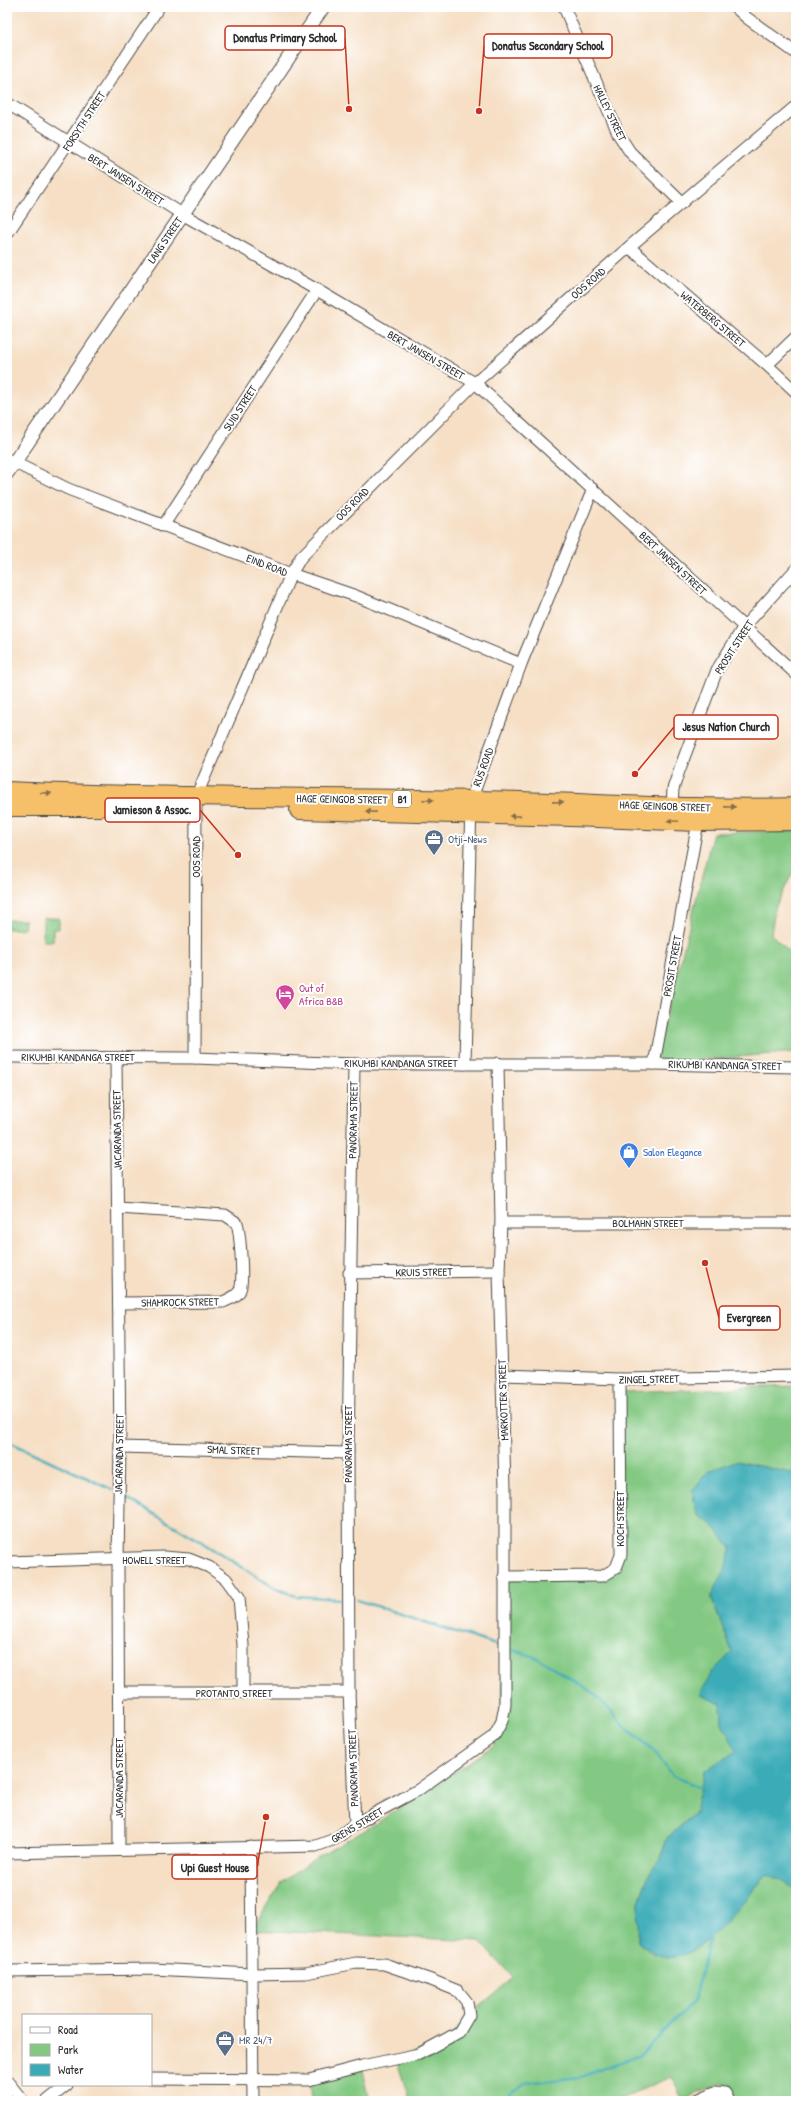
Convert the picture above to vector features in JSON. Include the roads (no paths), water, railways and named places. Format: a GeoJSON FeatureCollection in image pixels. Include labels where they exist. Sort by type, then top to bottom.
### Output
{"type":"FeatureCollection","features":[{"type":"Feature","properties":{"kind":"highway","name":"HAGE GEINGOB STREET"},"geometry":{"type":"LineString","coordinates":[[7,791],[196,802],[471,808],[672,806],[796,807]]}},
{"type":"Feature","properties":{"kind":"highway","name":"HAGE GEINGOB STREET"},"geometry":{"type":"LineString","coordinates":[[7,807],[196,802]]}},
{"type":"Feature","properties":{"kind":"highway","name":"HAGE GEINGOB STREET"},"geometry":{"type":"LineString","coordinates":[[471,808],[698,822],[796,822]]}},
{"type":"Feature","properties":{"kind":"street","name":"FORSYTH STREET"},"geometry":{"type":"LineString","coordinates":[[7,234],[69,143],[158,7]]}},
{"type":"Feature","properties":{"kind":"street","name":"LANG STREET"},"geometry":{"type":"LineString","coordinates":[[9,465],[324,7]]}},
{"type":"Feature","properties":{"kind":"street","name":"HALLEY STREET"},"geometry":{"type":"LineString","coordinates":[[564,7],[619,135],[630,152],[682,203]]}},
{"type":"Feature","properties":{"kind":"street"},"geometry":{"type":"LineString","coordinates":[[735,7],[746,18],[796,53]]}},
{"type":"Feature","properties":{"kind":"street","name":"BERT JANSEN STREET"},"geometry":{"type":"LineString","coordinates":[[7,103],[182,214],[317,290],[475,383],[593,489],[743,628],[796,674]]}},
{"type":"Feature","properties":{"kind":"street","name":"OOS ROAD"},"geometry":{"type":"LineString","coordinates":[[195,1058],[196,802],[291,574],[301,557],[314,542],[475,383],[629,247],[796,106]]}},
{"type":"Feature","properties":{"kind":"street","name":"WATERBERG STREET"},"geometry":{"type":"LineString","coordinates":[[629,247],[767,365],[796,392]]}},
{"type":"Feature","properties":{"kind":"street","name":"SUID STREET"},"geometry":{"type":"LineString","coordinates":[[163,526],[317,290]]}},
{"type":"Feature","properties":{"kind":"street"},"geometry":{"type":"LineString","coordinates":[[767,365],[796,337]]}},
{"type":"Feature","properties":{"kind":"street","name":"EIND ROAD"},"geometry":{"type":"LineString","coordinates":[[9,465],[163,526],[291,574],[356,596],[521,664]]}},
{"type":"Feature","properties":{"kind":"street","name":"RUS ROAD"},"geometry":{"type":"LineString","coordinates":[[465,1064],[471,808],[521,664],[593,489]]}},
{"type":"Feature","properties":{"kind":"street","name":"PROSIT STREET"},"geometry":{"type":"LineString","coordinates":[[672,806],[674,789],[679,771],[717,670],[743,628],[796,569]]}},
{"type":"Feature","properties":{"kind":"street","name":"PROSIT STREET"},"geometry":{"type":"LineString","coordinates":[[654,1064],[698,822]]}},
{"type":"Feature","properties":{"kind":"street","name":"RIKUMBI KANDANGA STREET"},"geometry":{"type":"LineString","coordinates":[[7,1057],[195,1058],[354,1064],[654,1064],[796,1067]]}},
{"type":"Feature","properties":{"kind":"street","name":"JACARANDA STREET"},"geometry":{"type":"LineString","coordinates":[[116,1058],[120,1447],[118,1559],[119,1850]]}},
{"type":"Feature","properties":{"kind":"street","name":"MARKOTTER STREET"},"geometry":{"type":"LineString","coordinates":[[494,1736],[502,1721],[505,1705],[505,1488],[498,1271],[501,1223],[498,1063]]}},
{"type":"Feature","properties":{"kind":"street","name":"PANORAMA STREET"},"geometry":{"type":"LineString","coordinates":[[354,1064],[349,1273],[348,1453],[349,1692],[355,1824]]}},
{"type":"Feature","properties":{"kind":"street","name":"SHAMROCK STREET"},"geometry":{"type":"LineString","coordinates":[[118,1208],[225,1215],[237,1223],[240,1234],[241,1289],[235,1297],[223,1302],[119,1303]]}},
{"type":"Feature","properties":{"kind":"street","name":"BOLMAHN STREET"},"geometry":{"type":"LineString","coordinates":[[501,1223],[796,1223]]}},
{"type":"Feature","properties":{"kind":"street","name":"KRUIS STREET"},"geometry":{"type":"LineString","coordinates":[[349,1273],[498,1271]]}},
{"type":"Feature","properties":{"kind":"street","name":"ZINGEL STREET"},"geometry":{"type":"LineString","coordinates":[[502,1375],[620,1379],[796,1376]]}},
{"type":"Feature","properties":{"kind":"street","name":"KOCH STREET"},"geometry":{"type":"LineString","coordinates":[[504,1578],[603,1576],[616,1568],[620,1555],[620,1379]]}},
{"type":"Feature","properties":{"kind":"street","name":"SMAL STREET"},"geometry":{"type":"LineString","coordinates":[[120,1447],[348,1453]]}},
{"type":"Feature","properties":{"kind":"street","name":"HOWELL STREET"},"geometry":{"type":"LineString","coordinates":[[7,1562],[164,1558],[189,1559],[209,1567],[226,1579],[239,1598],[243,1645],[243,1693]]}},
{"type":"Feature","properties":{"kind":"street","name":"PROTANTO STREET"},"geometry":{"type":"LineString","coordinates":[[119,1692],[349,1692]]}},
{"type":"Feature","properties":{"kind":"street","name":"GRENS STREET"},"geometry":{"type":"LineString","coordinates":[[7,1853],[316,1846],[335,1839],[355,1824],[418,1790],[494,1736]]}},
{"type":"Feature","properties":{"kind":"street"},"geometry":{"type":"LineString","coordinates":[[251,1847],[253,2101]]}},
{"type":"Feature","properties":{"kind":"street"},"geometry":{"type":"LineString","coordinates":[[7,1971],[152,1969],[253,1974],[306,1973],[356,1963],[384,1964],[432,1980],[458,1991],[467,2002],[469,2016],[459,2032],[419,2054],[362,2066],[309,2080],[152,2079]]}},
{"type":"Feature","properties":{"kind":"street"},"geometry":{"type":"LineString","coordinates":[[7,2081],[23,2101]]}},
{"type":"Feature","properties":{"kind":"street"},"geometry":{"type":"LineString","coordinates":[[46,2101],[66,2086]]}},
{"type":"Feature","properties":{"kind":"street"},"geometry":{"type":"LineString","coordinates":[[695,2101],[715,2092],[725,2093],[729,2101]]}},
{"type":"Feature","properties":{"kind":"water"},"geometry":{"type":"Polygon","coordinates":[[[736,1461],[791,1473],[796,1471],[796,1889],[767,1874],[715,1934],[690,1952],[671,1958],[661,1956],[638,1942],[639,1902],[647,1879],[661,1859],[665,1840],[694,1814],[705,1771],[736,1750],[722,1723],[721,1704],[700,1695],[712,1672],[732,1652],[711,1596],[724,1573],[731,1548],[712,1524],[697,1514],[692,1491],[708,1471],[736,1461]]]}},
{"type":"Feature","properties":{"kind":"waterway"},"geometry":{"type":"LineString","coordinates":[[7,1441],[113,1490]]}},
{"type":"Feature","properties":{"kind":"waterway"},"geometry":{"type":"LineString","coordinates":[[127,1498],[207,1545],[275,1588],[296,1596],[339,1599]]}},
{"type":"Feature","properties":{"kind":"waterway"},"geometry":{"type":"LineString","coordinates":[[357,1600],[496,1645]]}},
{"type":"Feature","properties":{"kind":"waterway"},"geometry":{"type":"LineString","coordinates":[[512,1650],[538,1658],[595,1694],[624,1726],[654,1750],[673,1776],[700,1787]]}},
{"type":"Feature","properties":{"kind":"waterway"},"geometry":{"type":"LineString","coordinates":[[498,2101],[525,2083],[581,2077],[640,2055],[693,2002],[710,1938]]}},
{"type":"Feature","properties":{"kind":"place","name":"Donatus Primary School"},"geometry":{"type":"Point","coordinates":[349,109]}},
{"type":"Feature","properties":{"kind":"place","name":"Donatus Secondary School"},"geometry":{"type":"Point","coordinates":[479,111]}},
{"type":"Feature","properties":{"kind":"place","name":"Jesus Nation Church"},"geometry":{"type":"Point","coordinates":[635,774]}},
{"type":"Feature","properties":{"kind":"place","name":"Jamieson & Assoc."},"geometry":{"type":"Point","coordinates":[238,855]}},
{"type":"Feature","properties":{"kind":"place","name":"Otji-News"},"geometry":{"type":"Point","coordinates":[434,856]}},
{"type":"Feature","properties":{"kind":"place","name":"Out of Africa B&B"},"geometry":{"type":"Point","coordinates":[285,1011]}},
{"type":"Feature","properties":{"kind":"place","name":"Salon Elegance"},"geometry":{"type":"Point","coordinates":[629,1169]}},
{"type":"Feature","properties":{"kind":"place","name":"Evergreen"},"geometry":{"type":"Point","coordinates":[705,1263]}},
{"type":"Feature","properties":{"kind":"place","name":"Upi Guest House"},"geometry":{"type":"Point","coordinates":[266,1817]}},
{"type":"Feature","properties":{"kind":"place","name":"MR 24/7"},"geometry":{"type":"Point","coordinates":[225,2057]}}]}
